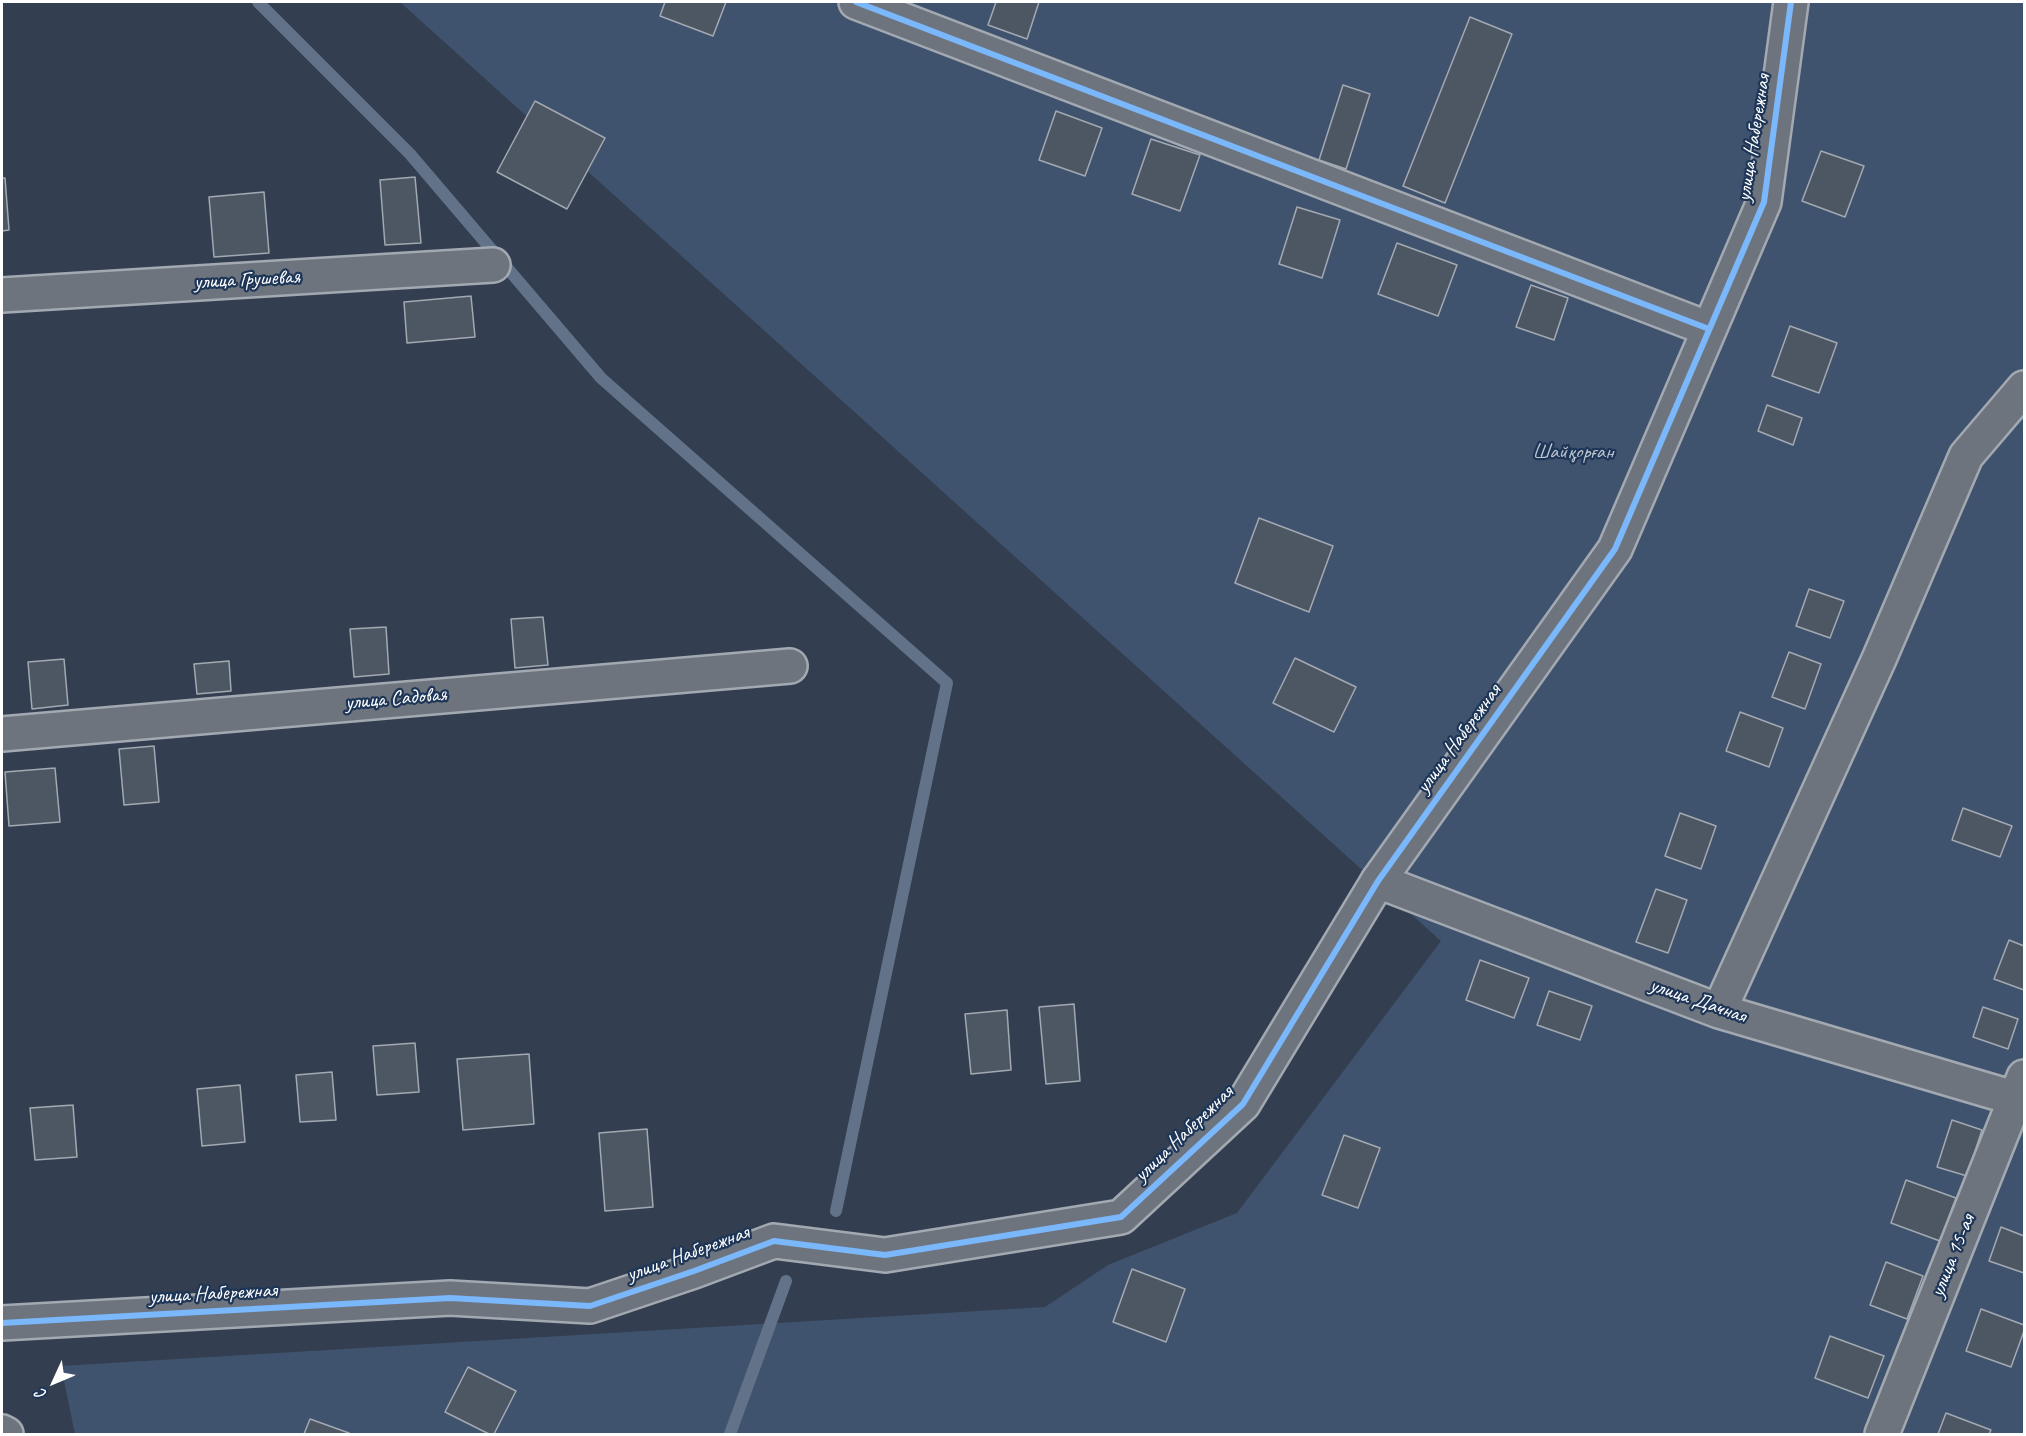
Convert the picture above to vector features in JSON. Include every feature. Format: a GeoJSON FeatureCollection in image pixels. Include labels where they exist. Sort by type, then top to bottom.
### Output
{"type":"FeatureCollection","features":[{"type":"Feature","properties":{"kind":"street"},"geometry":{"type":"LineString","coordinates":[[856,2],[1709,329]]}},
{"type":"Feature","properties":{"kind":"street","name":"улица Набережная"},"geometry":{"type":"LineString","coordinates":[[2,1323],[450,1298],[590,1306],[774,1241],[885,1255],[1121,1217],[1243,1104],[1378,881],[1615,549],[1764,202],[1791,2]]}},
{"type":"Feature","properties":{"kind":"street","name":"улица Грушевая"},"geometry":{"type":"LineString","coordinates":[[2,295],[493,265]]}},
{"type":"Feature","properties":{"kind":"street"},"geometry":{"type":"LineString","coordinates":[[1719,1011],[1880,659],[1966,456],[2025,388]]}},
{"type":"Feature","properties":{"kind":"street","name":"улица Садовая"},"geometry":{"type":"LineString","coordinates":[[2,734],[790,666]]}},
{"type":"Feature","properties":{"kind":"street","name":"улица Дачная"},"geometry":{"type":"LineString","coordinates":[[1378,881],[1719,1011],[2022,1092]]}},
{"type":"Feature","properties":{"kind":"street","name":"улица 15-ая"},"geometry":{"type":"LineString","coordinates":[[1882,1434],[2022,1092]]}},
{"type":"Feature","properties":{"kind":"street"},"geometry":{"type":"LineString","coordinates":[[2,1432],[6,1434]]}},
{"type":"Feature","properties":{"kind":"green space","name":"Шайқорған"},"geometry":{"type":"Polygon","coordinates":[[[400,2],[2024,2],[2024,1434],[75,1434],[61,1366],[1045,1307],[1108,1265],[1237,1213],[1441,941],[400,2]]]}},
{"type":"Feature","properties":{"kind":"building"},"geometry":{"type":"Polygon","coordinates":[[[665,2],[726,2],[713,36],[660,16],[665,2]]]}},
{"type":"Feature","properties":{"kind":"building"},"geometry":{"type":"Polygon","coordinates":[[[996,2],[1039,2],[1027,39],[988,25],[996,2]]]}},
{"type":"Feature","properties":{"kind":"building"},"geometry":{"type":"Polygon","coordinates":[[[1470,17],[1512,34],[1445,203],[1403,186],[1470,17]]]}},
{"type":"Feature","properties":{"kind":"building"},"geometry":{"type":"Polygon","coordinates":[[[1343,85],[1370,94],[1346,169],[1319,160],[1343,85]]]}},
{"type":"Feature","properties":{"kind":"building"},"geometry":{"type":"Polygon","coordinates":[[[535,101],[605,138],[567,209],[497,172],[535,101]]]}},
{"type":"Feature","properties":{"kind":"building"},"geometry":{"type":"Polygon","coordinates":[[[1056,111],[1102,128],[1085,176],[1039,160],[1056,111]]]}},
{"type":"Feature","properties":{"kind":"building"},"geometry":{"type":"Polygon","coordinates":[[[1151,139],[1200,155],[1180,211],[1132,194],[1151,139]]]}},
{"type":"Feature","properties":{"kind":"building"},"geometry":{"type":"Polygon","coordinates":[[[1821,151],[1864,166],[1845,217],[1802,201],[1821,151]]]}},
{"type":"Feature","properties":{"kind":"building"},"geometry":{"type":"Polygon","coordinates":[[[415,177],[421,243],[385,245],[380,180],[415,177]]]}},
{"type":"Feature","properties":{"kind":"building"},"geometry":{"type":"Polygon","coordinates":[[[2,178],[5,178],[9,230],[2,231],[2,178]]]}},
{"type":"Feature","properties":{"kind":"building"},"geometry":{"type":"Polygon","coordinates":[[[264,192],[269,253],[214,257],[209,197],[264,192]]]}},
{"type":"Feature","properties":{"kind":"building"},"geometry":{"type":"Polygon","coordinates":[[[1297,207],[1340,220],[1322,278],[1279,264],[1297,207]]]}},
{"type":"Feature","properties":{"kind":"building"},"geometry":{"type":"Polygon","coordinates":[[[1397,243],[1457,265],[1438,316],[1378,294],[1397,243]]]}},
{"type":"Feature","properties":{"kind":"building"},"geometry":{"type":"Polygon","coordinates":[[[1531,285],[1568,298],[1554,340],[1516,327],[1531,285]]]}},
{"type":"Feature","properties":{"kind":"building"},"geometry":{"type":"Polygon","coordinates":[[[471,296],[475,337],[407,343],[404,302],[471,296]]]}},
{"type":"Feature","properties":{"kind":"building"},"geometry":{"type":"Polygon","coordinates":[[[1790,326],[1837,343],[1819,393],[1772,376],[1790,326]]]}},
{"type":"Feature","properties":{"kind":"building"},"geometry":{"type":"Polygon","coordinates":[[[1767,405],[1802,418],[1793,445],[1758,431],[1767,405]]]}},
{"type":"Feature","properties":{"kind":"building"},"geometry":{"type":"Polygon","coordinates":[[[1259,518],[1333,546],[1309,612],[1235,583],[1259,518]]]}},
{"type":"Feature","properties":{"kind":"building"},"geometry":{"type":"Polygon","coordinates":[[[1809,589],[1844,601],[1830,638],[1796,626],[1809,589]]]}},
{"type":"Feature","properties":{"kind":"building"},"geometry":{"type":"Polygon","coordinates":[[[543,617],[548,665],[515,668],[511,619],[543,617]]]}},
{"type":"Feature","properties":{"kind":"building"},"geometry":{"type":"Polygon","coordinates":[[[386,627],[389,674],[354,677],[350,629],[386,627]]]}},
{"type":"Feature","properties":{"kind":"building"},"geometry":{"type":"Polygon","coordinates":[[[1789,652],[1821,664],[1805,709],[1772,697],[1789,652]]]}},
{"type":"Feature","properties":{"kind":"building"},"geometry":{"type":"Polygon","coordinates":[[[1295,658],[1356,687],[1334,732],[1273,703],[1295,658]]]}},
{"type":"Feature","properties":{"kind":"building"},"geometry":{"type":"Polygon","coordinates":[[[64,659],[68,705],[32,709],[28,662],[64,659]]]}},
{"type":"Feature","properties":{"kind":"building"},"geometry":{"type":"Polygon","coordinates":[[[229,661],[231,691],[197,694],[194,664],[229,661]]]}},
{"type":"Feature","properties":{"kind":"building"},"geometry":{"type":"Polygon","coordinates":[[[1740,712],[1783,728],[1769,767],[1726,751],[1740,712]]]}},
{"type":"Feature","properties":{"kind":"building"},"geometry":{"type":"Polygon","coordinates":[[[154,746],[159,802],[124,805],[119,749],[154,746]]]}},
{"type":"Feature","properties":{"kind":"building"},"geometry":{"type":"Polygon","coordinates":[[[55,768],[60,822],[9,826],[5,772],[55,768]]]}},
{"type":"Feature","properties":{"kind":"building"},"geometry":{"type":"Polygon","coordinates":[[[1963,808],[2012,826],[2000,857],[1952,840],[1963,808]]]}},
{"type":"Feature","properties":{"kind":"building"},"geometry":{"type":"Polygon","coordinates":[[[1680,813],[1716,826],[1701,869],[1665,856],[1680,813]]]}},
{"type":"Feature","properties":{"kind":"building"},"geometry":{"type":"Polygon","coordinates":[[[1656,889],[1687,900],[1668,953],[1636,942],[1656,889]]]}},
{"type":"Feature","properties":{"kind":"building"},"geometry":{"type":"Polygon","coordinates":[[[2009,940],[2024,946],[2024,990],[1994,979],[2009,940]]]}},
{"type":"Feature","properties":{"kind":"building"},"geometry":{"type":"Polygon","coordinates":[[[1480,960],[1529,978],[1514,1018],[1466,1000],[1480,960]]]}},
{"type":"Feature","properties":{"kind":"building"},"geometry":{"type":"Polygon","coordinates":[[[1549,991],[1592,1006],[1580,1040],[1537,1025],[1549,991]]]}},
{"type":"Feature","properties":{"kind":"building"},"geometry":{"type":"Polygon","coordinates":[[[1074,1004],[1080,1081],[1046,1084],[1039,1007],[1074,1004]]]}},
{"type":"Feature","properties":{"kind":"building"},"geometry":{"type":"Polygon","coordinates":[[[1983,1007],[2018,1019],[2008,1049],[1973,1037],[1983,1007]]]}},
{"type":"Feature","properties":{"kind":"building"},"geometry":{"type":"Polygon","coordinates":[[[1007,1010],[1011,1070],[971,1074],[965,1014],[1007,1010]]]}},
{"type":"Feature","properties":{"kind":"building"},"geometry":{"type":"Polygon","coordinates":[[[415,1043],[419,1092],[377,1095],[373,1046],[415,1043]]]}},
{"type":"Feature","properties":{"kind":"building"},"geometry":{"type":"Polygon","coordinates":[[[529,1054],[534,1124],[463,1130],[457,1059],[529,1054]]]}},
{"type":"Feature","properties":{"kind":"building"},"geometry":{"type":"Polygon","coordinates":[[[332,1072],[336,1120],[300,1122],[296,1075],[332,1072]]]}},
{"type":"Feature","properties":{"kind":"building"},"geometry":{"type":"Polygon","coordinates":[[[240,1085],[245,1142],[202,1146],[197,1089],[240,1085]]]}},
{"type":"Feature","properties":{"kind":"building"},"geometry":{"type":"Polygon","coordinates":[[[73,1105],[77,1157],[35,1160],[30,1108],[73,1105]]]}},
{"type":"Feature","properties":{"kind":"building"},"geometry":{"type":"Polygon","coordinates":[[[1952,1120],[1982,1130],[1967,1176],[1937,1167],[1952,1120]]]}},
{"type":"Feature","properties":{"kind":"building"},"geometry":{"type":"Polygon","coordinates":[[[647,1129],[653,1207],[605,1211],[599,1133],[647,1129]]]}},
{"type":"Feature","properties":{"kind":"building"},"geometry":{"type":"Polygon","coordinates":[[[1344,1135],[1380,1148],[1358,1208],[1322,1195],[1344,1135]]]}},
{"type":"Feature","properties":{"kind":"building"},"geometry":{"type":"Polygon","coordinates":[[[1906,1180],[1956,1198],[1940,1241],[1891,1223],[1906,1180]]]}},
{"type":"Feature","properties":{"kind":"building"},"geometry":{"type":"Polygon","coordinates":[[[2001,1227],[2024,1236],[2024,1273],[1989,1261],[2001,1227]]]}},
{"type":"Feature","properties":{"kind":"building"},"geometry":{"type":"Polygon","coordinates":[[[1886,1262],[1923,1276],[1907,1319],[1870,1305],[1886,1262]]]}},
{"type":"Feature","properties":{"kind":"building"},"geometry":{"type":"Polygon","coordinates":[[[1132,1269],[1185,1289],[1166,1342],[1113,1322],[1132,1269]]]}},
{"type":"Feature","properties":{"kind":"building"},"geometry":{"type":"Polygon","coordinates":[[[1981,1309],[2024,1325],[2011,1367],[1966,1351],[1981,1309]]]}},
{"type":"Feature","properties":{"kind":"building"},"geometry":{"type":"Polygon","coordinates":[[[1830,1336],[1884,1356],[1868,1398],[1815,1378],[1830,1336]]]}},
{"type":"Feature","properties":{"kind":"building"},"geometry":{"type":"Polygon","coordinates":[[[468,1367],[516,1391],[494,1434],[489,1434],[445,1412],[468,1367]]]}},
{"type":"Feature","properties":{"kind":"building"},"geometry":{"type":"Polygon","coordinates":[[[1946,1413],[1991,1430],[1989,1434],[1938,1434],[1946,1413]]]}},
{"type":"Feature","properties":{"kind":"building"},"geometry":{"type":"Polygon","coordinates":[[[310,1419],[349,1433],[304,1434],[310,1419]]]}},
{"type":"Feature","properties":{"kind":"waterway"},"geometry":{"type":"LineString","coordinates":[[258,2],[410,154],[601,378],[947,683],[836,1211]]}},
{"type":"Feature","properties":{"kind":"waterway"},"geometry":{"type":"LineString","coordinates":[[730,1434],[786,1281]]}},
{"type":"Feature","properties":{"kind":"cycle path"},"geometry":{"type":"LineString","coordinates":[[856,2],[1709,329]]}},
{"type":"Feature","properties":{"kind":"cycle path"},"geometry":{"type":"LineString","coordinates":[[2,1323],[450,1298],[590,1306],[774,1241],[885,1255],[1121,1217],[1243,1104],[1378,881],[1615,549],[1764,202],[1791,2]]}}]}
